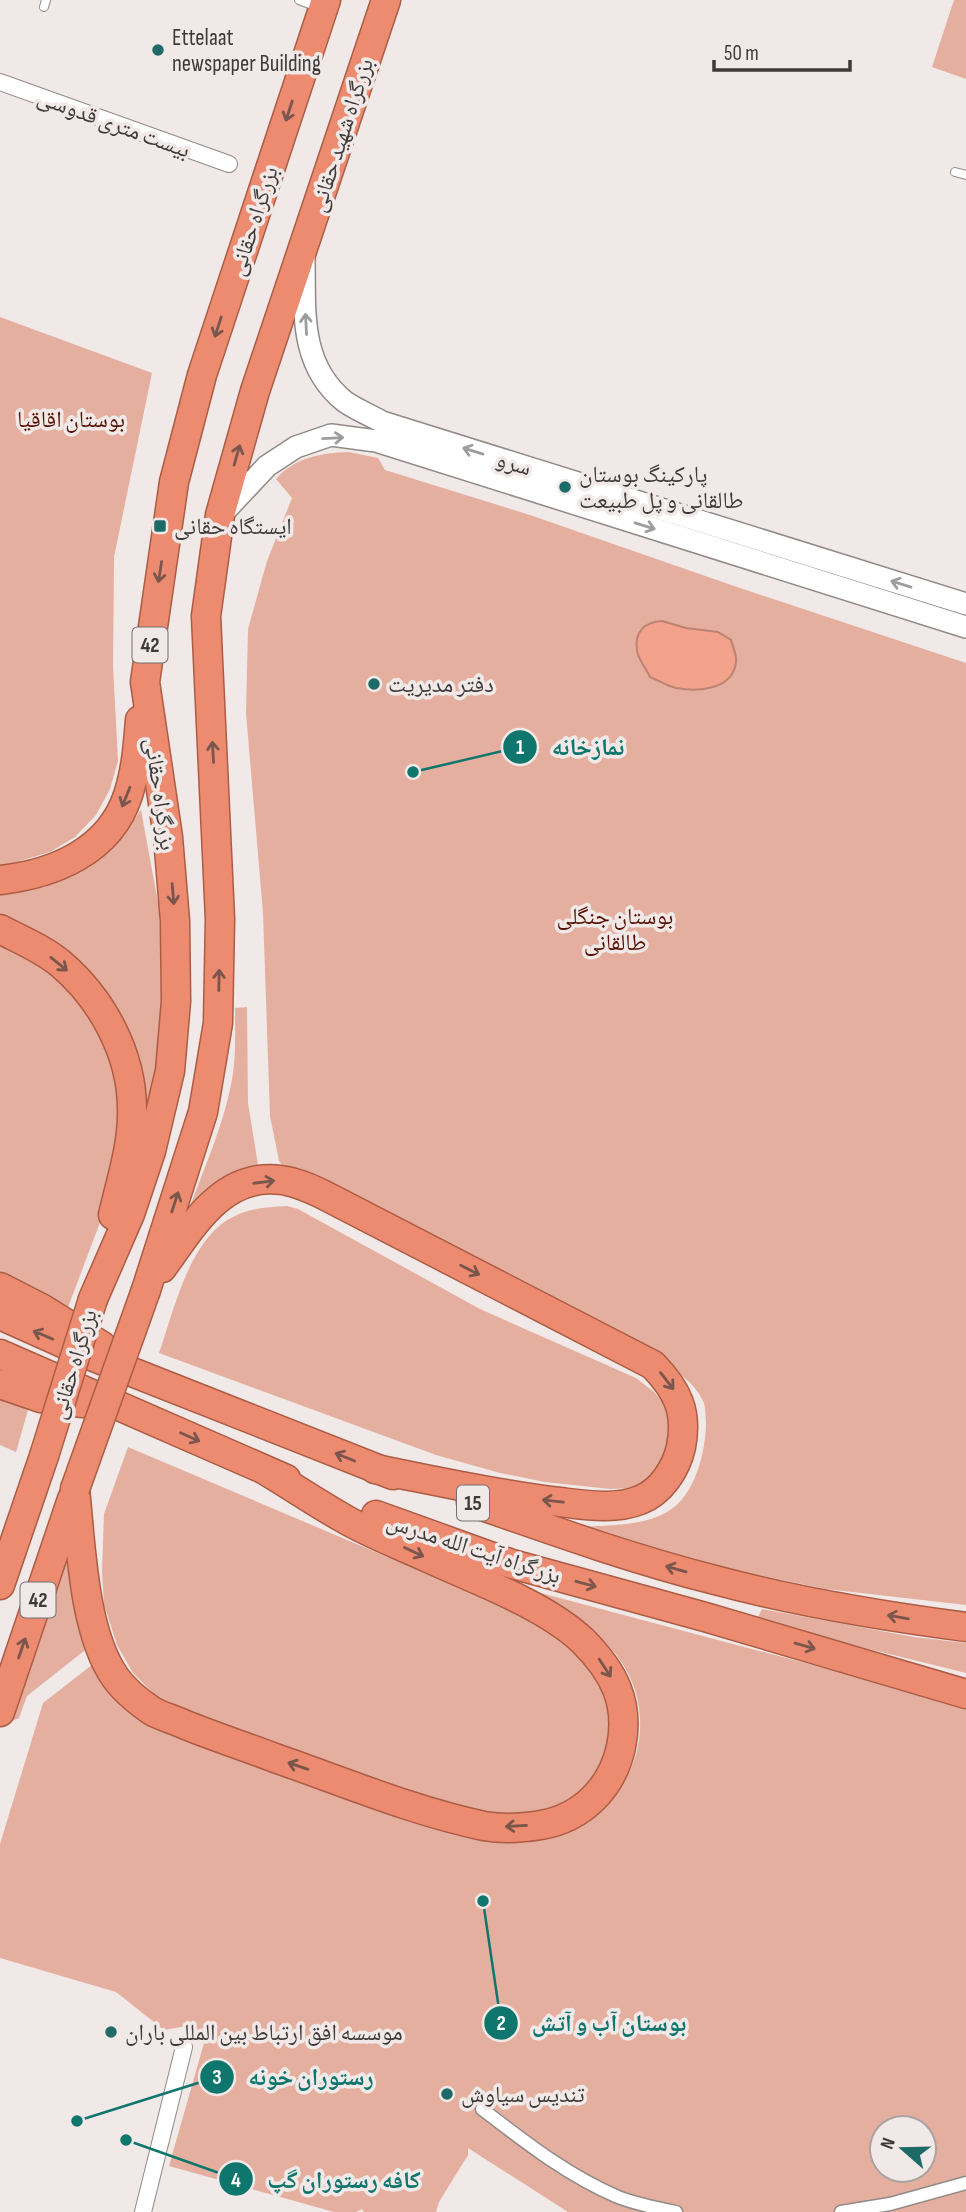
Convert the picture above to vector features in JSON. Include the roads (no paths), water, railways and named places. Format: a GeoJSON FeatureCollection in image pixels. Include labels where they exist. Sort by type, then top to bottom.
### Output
{"type":"FeatureCollection","features":[{"type":"Feature","properties":{"kind":"highway","name":"بزرگراه حقانی"},"geometry":{"type":"LineString","coordinates":[[0,1585],[93,1299],[130,1214],[151,1151],[170,1071],[176,1001],[175,921],[168,837],[145,682],[177,468],[202,375],[316,3]]}},
{"type":"Feature","properties":{"kind":"highway","name":"بزرگراه شهید حقانی"},"geometry":{"type":"LineString","coordinates":[[304,247],[385,8]]}},
{"type":"Feature","properties":{"kind":"highway","name":"بزرگراه حقانی"},"geometry":{"type":"LineString","coordinates":[[0,1712],[146,1290],[203,1112],[218,1023],[220,919],[206,616],[220,515],[255,391],[304,247]]}},
{"type":"Feature","properties":{"kind":"highway"},"geometry":{"type":"LineString","coordinates":[[0,880],[35,874],[67,864],[86,852],[110,826],[128,797],[135,769],[145,682]]}},
{"type":"Feature","properties":{"kind":"highway"},"geometry":{"type":"LineString","coordinates":[[0,929],[60,963],[83,986],[108,1021],[131,1086],[130,1135],[93,1299]]}},
{"type":"Feature","properties":{"kind":"highway"},"geometry":{"type":"LineString","coordinates":[[146,1290],[192,1224],[223,1194],[260,1181],[280,1180],[323,1194],[653,1365],[678,1396],[683,1417],[678,1458],[669,1477],[640,1500],[619,1504],[589,1505],[528,1499],[375,1469]]}},
{"type":"Feature","properties":{"kind":"highway"},"geometry":{"type":"LineString","coordinates":[[0,1287],[41,1308],[167,1386]]}},
{"type":"Feature","properties":{"kind":"highway","name":"بزرگراه آیت الله مدرس"},"geometry":{"type":"LineString","coordinates":[[0,1315],[94,1357],[375,1469],[584,1541],[715,1580],[835,1607],[966,1627]]}},
{"type":"Feature","properties":{"kind":"highway","name":"بزرگراه آیت الله مدرس"},"geometry":{"type":"LineString","coordinates":[[0,1354],[268,1472],[401,1525],[512,1564],[966,1693]]}},
{"type":"Feature","properties":{"kind":"highway"},"geometry":{"type":"LineString","coordinates":[[0,1384],[41,1398],[128,1409]]}},
{"type":"Feature","properties":{"kind":"highway"},"geometry":{"type":"LineString","coordinates":[[0,1521],[44,1456]]}},
{"type":"Feature","properties":{"kind":"highway"},"geometry":{"type":"LineString","coordinates":[[75,1489],[83,1569],[96,1637],[116,1679],[154,1712],[197,1730],[400,1801],[454,1819],[489,1827],[541,1825],[579,1810],[598,1795],[612,1774],[620,1751],[625,1713],[603,1663],[585,1643],[567,1626],[536,1608],[345,1520],[268,1472]]}},
{"type":"Feature","properties":{"kind":"street","name":"بیست متری قدوسی"},"geometry":{"type":"LineString","coordinates":[[0,82],[229,164]]}},
{"type":"Feature","properties":{"kind":"street","name":"سرو"},"geometry":{"type":"LineString","coordinates":[[304,247],[306,334],[317,370],[344,401],[382,422],[966,604]]}},
{"type":"Feature","properties":{"kind":"street","name":"سرو"},"geometry":{"type":"LineString","coordinates":[[220,515],[267,466],[296,447],[331,435],[376,441],[966,627]]}},
{"type":"Feature","properties":{"kind":"street"},"geometry":{"type":"LineString","coordinates":[[143,2212],[184,2047]]}},
{"type":"Feature","properties":{"kind":"street"},"geometry":{"type":"LineString","coordinates":[[482,2109],[541,2154],[590,2183],[620,2197],[676,2212]]}},
{"type":"Feature","properties":{"kind":"street"},"geometry":{"type":"LineString","coordinates":[[841,2212],[890,2204],[966,2183]]}},
{"type":"Feature","properties":{"kind":"lane"},"geometry":{"type":"LineString","coordinates":[[955,172],[966,176]]}},
{"type":"Feature","properties":{"kind":"place","name":"Ettelaat newspaper Building"},"geometry":{"type":"Point","coordinates":[158,50]}},
{"type":"Feature","properties":{"kind":"place","name":"پارکینگ بوستان طالقانی و پل طبیعت"},"geometry":{"type":"Point","coordinates":[565,487]}},
{"type":"Feature","properties":{"kind":"place","name":"ایستگاه حقانی"},"geometry":{"type":"Point","coordinates":[160,526]}},
{"type":"Feature","properties":{"kind":"place","name":"دفتر مدیریت"},"geometry":{"type":"Point","coordinates":[374,684]}},
{"type":"Feature","properties":{"kind":"place","name":"نمازخانه"},"geometry":{"type":"Point","coordinates":[413,772]}},
{"type":"Feature","properties":{"kind":"place","name":"بوستان آب و آتش"},"geometry":{"type":"Point","coordinates":[483,1901]}},
{"type":"Feature","properties":{"kind":"place","name":"موسسه افق ارتباط بین المللی باران"},"geometry":{"type":"Point","coordinates":[111,2032]}},
{"type":"Feature","properties":{"kind":"place","name":"تندیس سیاوش"},"geometry":{"type":"Point","coordinates":[447,2094]}},
{"type":"Feature","properties":{"kind":"place","name":"رستوران خونه"},"geometry":{"type":"Point","coordinates":[77,2121]}},
{"type":"Feature","properties":{"kind":"place","name":"کافه رستوران گپ"},"geometry":{"type":"Point","coordinates":[126,2140]}},
{"type":"Feature","properties":{"kind":"park label","name":"بوستان اقاقیا"},"geometry":{"type":"Point","coordinates":[71,419]}},
{"type":"Feature","properties":{"kind":"park label","name":"بوستان جنگلی طالقانی"},"geometry":{"type":"Point","coordinates":[615,929]}}]}
